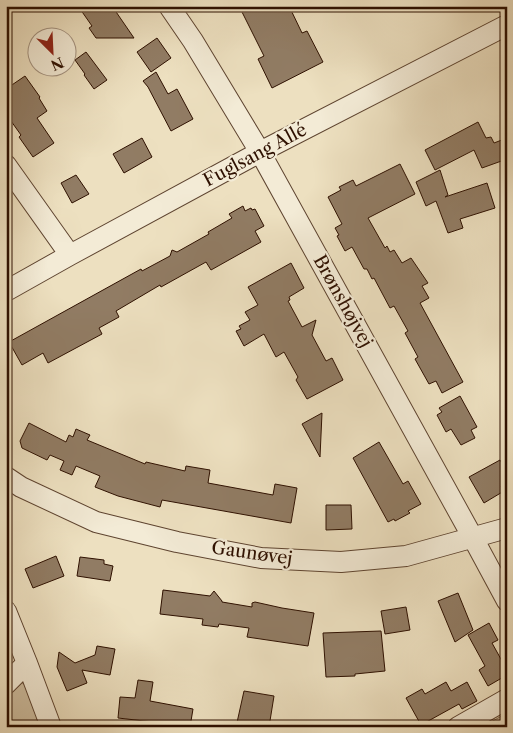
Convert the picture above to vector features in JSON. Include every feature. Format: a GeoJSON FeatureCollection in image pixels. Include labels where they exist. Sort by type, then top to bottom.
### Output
{"type":"FeatureCollection","features":[{"type":"Feature","properties":{"kind":"street","name":"Brønshøjvej"},"geometry":{"type":"LineString","coordinates":[[169,6],[193,41],[260,152],[507,601]]}},
{"type":"Feature","properties":{"kind":"street","name":"Fuglsang Allé"},"geometry":{"type":"LineString","coordinates":[[6,291],[260,152],[507,25]]}},
{"type":"Feature","properties":{"kind":"street"},"geometry":{"type":"LineString","coordinates":[[6,165],[70,255]]}},
{"type":"Feature","properties":{"kind":"street","name":"Gaunøvej"},"geometry":{"type":"LineString","coordinates":[[6,477],[21,487],[96,522],[177,542],[261,558],[341,562],[406,556],[507,528]]}},
{"type":"Feature","properties":{"kind":"street"},"geometry":{"type":"LineString","coordinates":[[6,611],[51,727]]}},
{"type":"Feature","properties":{"kind":"street"},"geometry":{"type":"LineString","coordinates":[[6,684],[27,663]]}},
{"type":"Feature","properties":{"kind":"street"},"geometry":{"type":"LineString","coordinates":[[458,727],[507,699]]}},
{"type":"Feature","properties":{"kind":"shaded area"},"geometry":{"type":"Polygon","coordinates":[[[20,681],[25,685],[41,727],[6,726],[6,694],[20,681]]]}},
{"type":"Feature","properties":{"kind":"shaded area"},"geometry":{"type":"Polygon","coordinates":[[[507,713],[507,727],[482,727],[507,713]]]}},
{"type":"Feature","properties":{"kind":"building"},"geometry":{"type":"Polygon","coordinates":[[[78,6],[112,6],[134,38],[96,38],[89,28],[92,26],[78,6]]]}},
{"type":"Feature","properties":{"kind":"building"},"geometry":{"type":"Polygon","coordinates":[[[239,6],[289,6],[302,33],[307,31],[323,62],[272,88],[258,59],[264,56],[239,6]]]}},
{"type":"Feature","properties":{"kind":"building"},"geometry":{"type":"Polygon","coordinates":[[[157,38],[171,58],[151,72],[137,52],[157,38]]]}},
{"type":"Feature","properties":{"kind":"building"},"geometry":{"type":"Polygon","coordinates":[[[86,52],[107,80],[94,89],[78,64],[78,58],[86,52]]]}},
{"type":"Feature","properties":{"kind":"building"},"geometry":{"type":"Polygon","coordinates":[[[156,72],[168,94],[177,89],[193,119],[171,131],[143,81],[156,72]]]}},
{"type":"Feature","properties":{"kind":"building"},"geometry":{"type":"Polygon","coordinates":[[[25,76],[40,97],[47,111],[37,118],[54,143],[33,157],[19,137],[21,135],[6,114],[6,89],[25,76]]]}},
{"type":"Feature","properties":{"kind":"building"},"geometry":{"type":"Polygon","coordinates":[[[478,122],[486,138],[491,137],[494,143],[507,138],[507,159],[482,168],[474,150],[435,170],[425,150],[478,122]]]}},
{"type":"Feature","properties":{"kind":"building"},"geometry":{"type":"Polygon","coordinates":[[[142,138],[152,157],[124,173],[113,154],[142,138]]]}},
{"type":"Feature","properties":{"kind":"building"},"geometry":{"type":"Polygon","coordinates":[[[400,164],[415,194],[368,218],[385,248],[387,246],[390,252],[394,250],[402,263],[411,258],[428,283],[422,286],[429,298],[420,303],[463,382],[442,393],[436,381],[429,384],[415,359],[418,357],[405,333],[408,331],[394,306],[390,308],[374,278],[372,279],[367,269],[364,269],[352,247],[345,251],[335,228],[342,224],[328,197],[341,190],[339,187],[353,180],[356,186],[400,164]]]}},
{"type":"Feature","properties":{"kind":"building"},"geometry":{"type":"Polygon","coordinates":[[[440,170],[448,195],[445,197],[487,183],[495,208],[460,219],[463,228],[448,233],[436,201],[426,206],[416,182],[440,170]]]}},
{"type":"Feature","properties":{"kind":"building"},"geometry":{"type":"Polygon","coordinates":[[[76,175],[89,194],[72,203],[61,183],[76,175]]]}},
{"type":"Feature","properties":{"kind":"building"},"geometry":{"type":"Polygon","coordinates":[[[243,206],[245,211],[251,208],[252,210],[255,209],[264,226],[255,231],[261,242],[211,270],[206,262],[161,287],[160,285],[116,311],[119,317],[99,328],[102,334],[48,363],[43,353],[22,365],[9,342],[141,269],[142,271],[170,256],[172,250],[177,252],[209,234],[208,232],[232,218],[229,214],[243,206]]]}},
{"type":"Feature","properties":{"kind":"building"},"geometry":{"type":"Polygon","coordinates":[[[291,263],[304,288],[289,297],[290,300],[288,301],[302,327],[316,320],[312,335],[326,361],[332,358],[343,380],[307,399],[296,380],[298,377],[284,352],[276,357],[264,334],[244,346],[236,331],[241,329],[239,326],[250,320],[245,312],[258,305],[248,287],[291,263]]]}},
{"type":"Feature","properties":{"kind":"building"},"geometry":{"type":"Polygon","coordinates":[[[460,396],[477,427],[471,430],[475,438],[461,445],[451,429],[446,432],[437,415],[442,412],[439,408],[460,396]]]}},
{"type":"Feature","properties":{"kind":"building"},"geometry":{"type":"Polygon","coordinates":[[[322,413],[320,457],[302,424],[322,413]]]}},
{"type":"Feature","properties":{"kind":"building"},"geometry":{"type":"Polygon","coordinates":[[[29,423],[66,442],[69,435],[73,437],[76,429],[90,435],[87,440],[145,464],[146,462],[185,471],[186,466],[210,470],[208,483],[273,495],[275,484],[297,488],[291,523],[162,500],[160,507],[118,496],[95,487],[100,476],[76,466],[72,475],[60,470],[64,461],[50,455],[47,460],[22,448],[20,441],[29,423]]]}},
{"type":"Feature","properties":{"kind":"building"},"geometry":{"type":"Polygon","coordinates":[[[379,442],[403,484],[408,481],[421,504],[408,511],[410,513],[395,521],[394,519],[388,522],[353,458],[379,442]]]}},
{"type":"Feature","properties":{"kind":"building"},"geometry":{"type":"Polygon","coordinates":[[[500,460],[507,472],[507,483],[501,486],[504,491],[484,503],[469,477],[500,460]]]}},
{"type":"Feature","properties":{"kind":"building"},"geometry":{"type":"Polygon","coordinates":[[[326,505],[351,505],[352,529],[326,530],[326,505]]]}},
{"type":"Feature","properties":{"kind":"building"},"geometry":{"type":"Polygon","coordinates":[[[56,556],[64,576],[33,588],[25,569],[56,556]]]}},
{"type":"Feature","properties":{"kind":"building"},"geometry":{"type":"Polygon","coordinates":[[[80,557],[104,560],[104,564],[113,566],[110,581],[77,576],[80,557]]]}},
{"type":"Feature","properties":{"kind":"building"},"geometry":{"type":"Polygon","coordinates":[[[163,590],[210,596],[214,591],[222,602],[252,607],[252,603],[255,602],[314,613],[308,646],[247,637],[249,628],[219,624],[218,627],[202,625],[203,619],[160,614],[163,590]]]}},
{"type":"Feature","properties":{"kind":"building"},"geometry":{"type":"Polygon","coordinates":[[[458,593],[473,630],[455,642],[438,601],[458,593]]]}},
{"type":"Feature","properties":{"kind":"building"},"geometry":{"type":"Polygon","coordinates":[[[406,607],[410,630],[385,634],[381,611],[406,607]]]}},
{"type":"Feature","properties":{"kind":"building"},"geometry":{"type":"Polygon","coordinates":[[[489,623],[498,640],[492,643],[507,670],[507,675],[488,686],[479,670],[485,666],[468,635],[489,623]]]}},
{"type":"Feature","properties":{"kind":"building"},"geometry":{"type":"Polygon","coordinates":[[[381,631],[385,671],[355,674],[355,676],[326,677],[323,633],[381,631]]]}},
{"type":"Feature","properties":{"kind":"building"},"geometry":{"type":"Polygon","coordinates":[[[97,646],[115,649],[110,675],[82,670],[87,683],[67,691],[57,667],[59,652],[75,663],[95,655],[97,646]]]}},
{"type":"Feature","properties":{"kind":"building"},"geometry":{"type":"Polygon","coordinates":[[[138,680],[153,682],[150,701],[193,709],[190,727],[162,727],[162,723],[118,718],[120,697],[135,698],[138,680]]]}},
{"type":"Feature","properties":{"kind":"building"},"geometry":{"type":"Polygon","coordinates":[[[446,682],[451,691],[467,682],[477,701],[462,709],[459,704],[421,725],[406,698],[422,689],[425,694],[446,682]]]}},
{"type":"Feature","properties":{"kind":"building"},"geometry":{"type":"Polygon","coordinates":[[[244,691],[274,696],[269,727],[236,727],[244,691]]]}}]}
